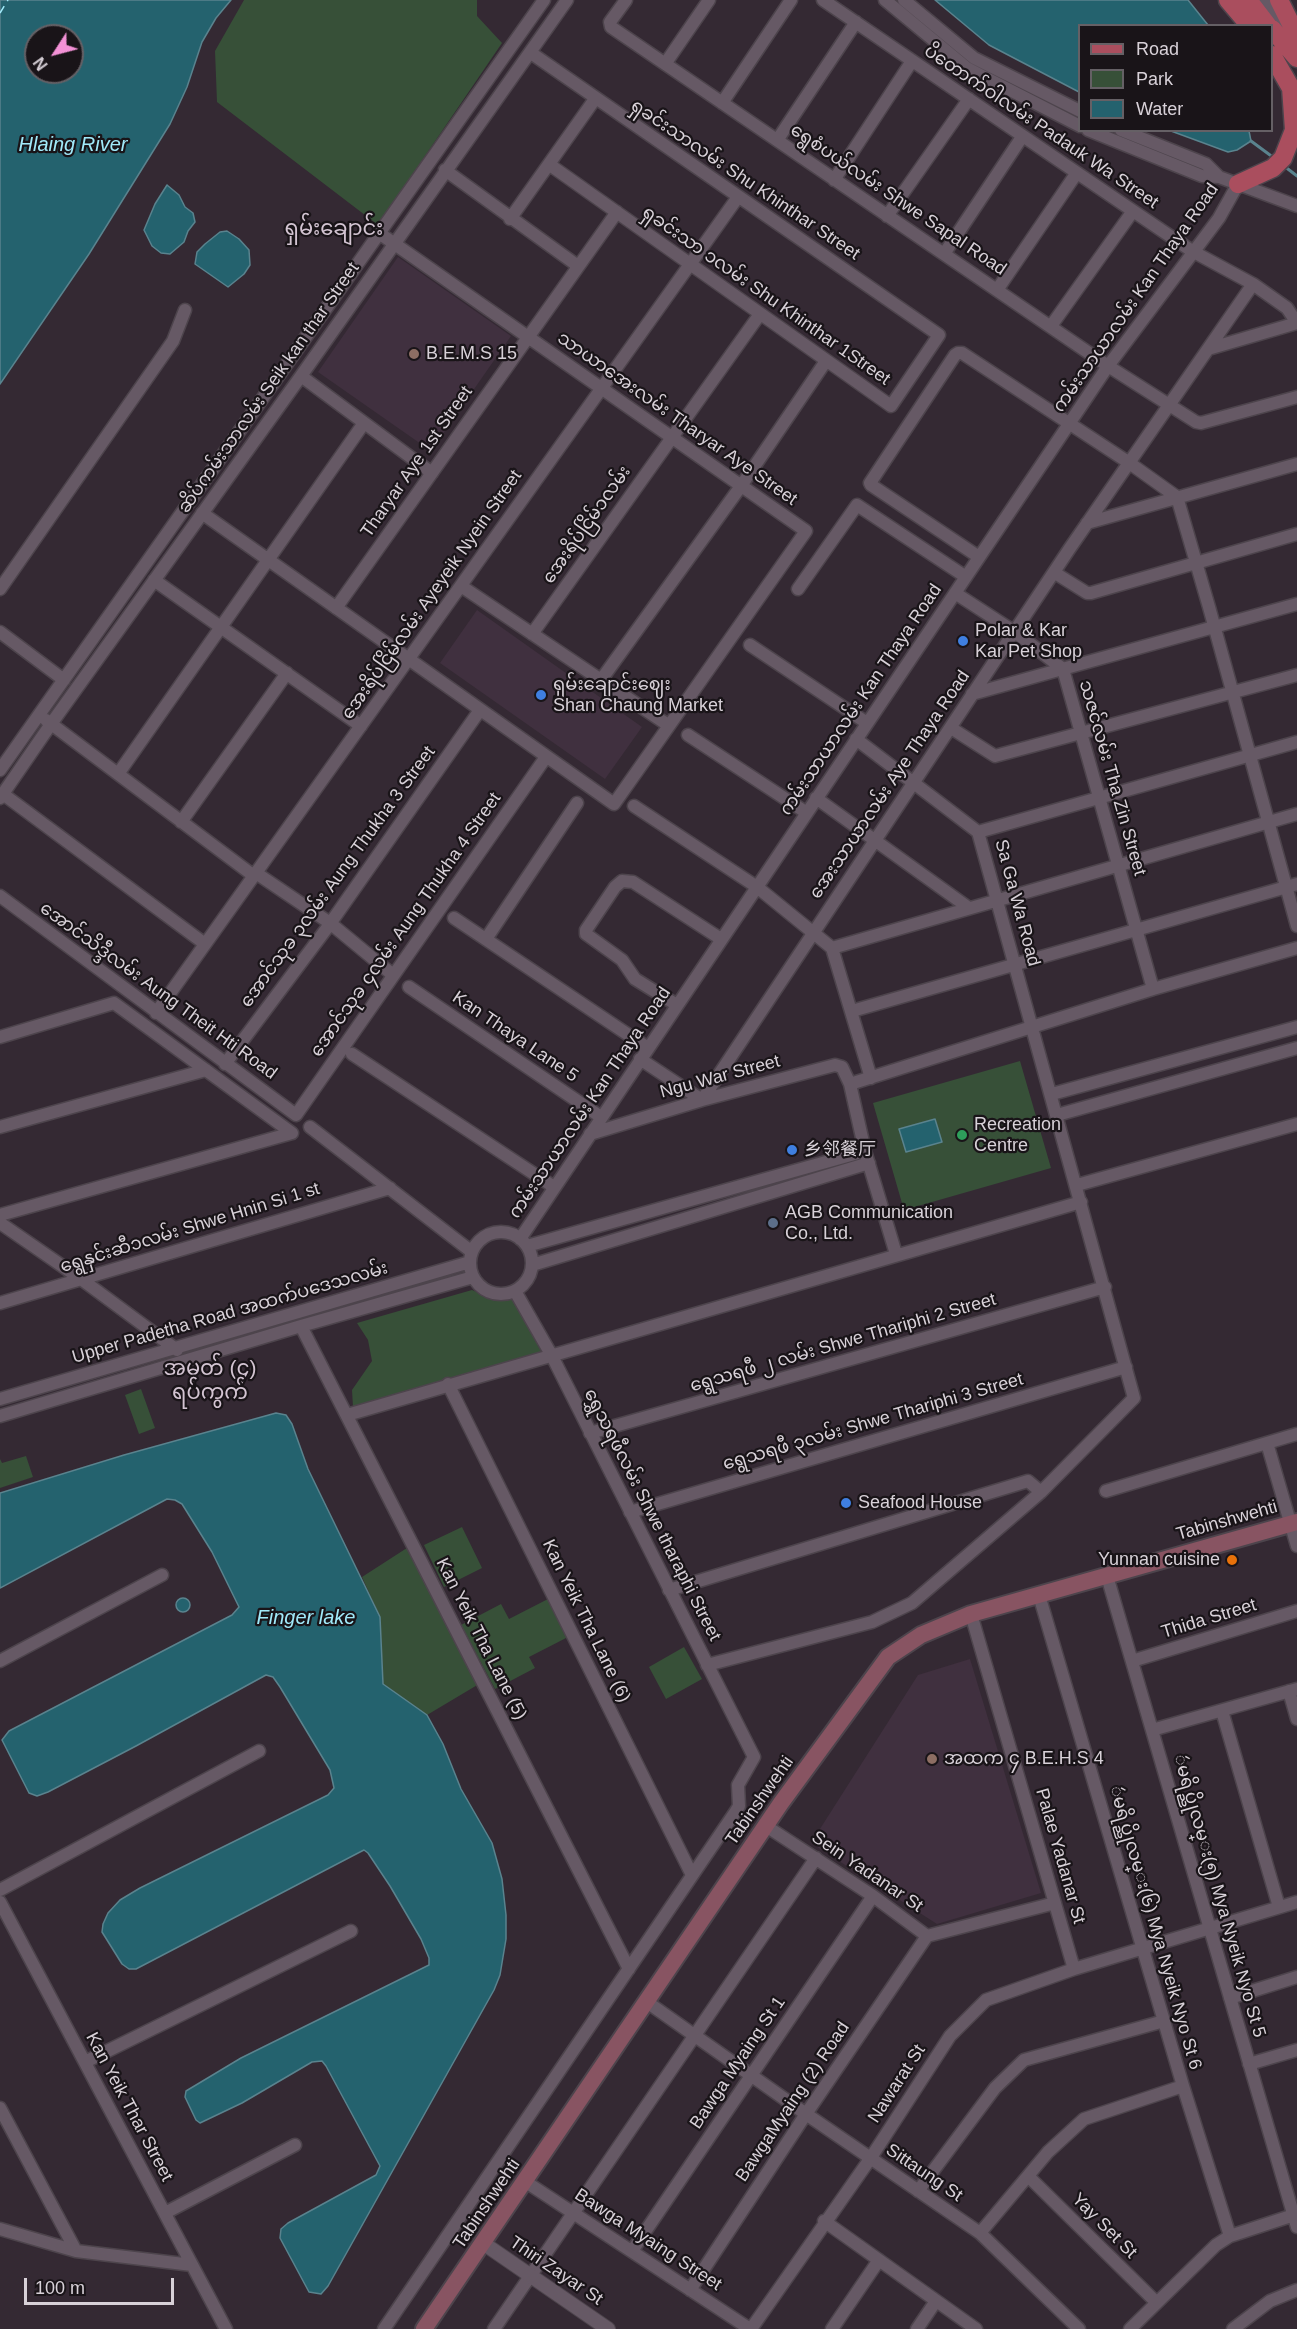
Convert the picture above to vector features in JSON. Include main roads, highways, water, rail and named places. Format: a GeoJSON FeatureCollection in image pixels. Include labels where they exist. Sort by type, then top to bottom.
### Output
{"type":"FeatureCollection","features":[{"type":"Feature","properties":{"kind":"main road"},"geometry":{"type":"LineString","coordinates":[[1228,0],[1248,24]]}},
{"type":"Feature","properties":{"kind":"main road"},"geometry":{"type":"LineString","coordinates":[[1248,0],[1266,24]]}},
{"type":"Feature","properties":{"kind":"main road"},"geometry":{"type":"LineString","coordinates":[[1279,0],[1297,36]]}},
{"type":"Feature","properties":{"kind":"main road"},"geometry":{"type":"LineString","coordinates":[[1273,30],[1297,58]]}},
{"type":"Feature","properties":{"kind":"main road"},"geometry":{"type":"LineString","coordinates":[[1238,184],[1273,168],[1283,158],[1294,130],[1294,93],[1273,56]]}},
{"type":"Feature","properties":{"kind":"main road","name":"Tabinshwehti"},"geometry":{"type":"LineString","coordinates":[[424,2329],[766,1826],[888,1657],[921,1635],[971,1614],[1294,1522]]}},
{"type":"Feature","properties":{"kind":"water","name":"Hlaing River"},"geometry":{"type":"Polygon","coordinates":[[[0,0],[231,0],[216,18],[202,42],[187,87],[170,124],[89,254],[0,384],[0,0]]]}},
{"type":"Feature","properties":{"kind":"water"},"geometry":{"type":"Polygon","coordinates":[[[935,0],[1188,0],[1207,24],[1078,24],[1078,91],[989,45],[935,0]]]}},
{"type":"Feature","properties":{"kind":"water"},"geometry":{"type":"Polygon","coordinates":[[[1174,132],[1249,132],[1251,141],[1237,150],[1228,152],[1174,132]]]}},
{"type":"Feature","properties":{"kind":"water"},"geometry":{"type":"Polygon","coordinates":[[[167,185],[179,195],[185,207],[193,213],[195,222],[184,242],[170,254],[161,253],[152,246],[144,230],[155,204],[167,185]]]}},
{"type":"Feature","properties":{"kind":"water"},"geometry":{"type":"Polygon","coordinates":[[[227,231],[249,250],[250,265],[244,274],[228,287],[195,264],[197,252],[220,232],[227,231]]]}},
{"type":"Feature","properties":{"kind":"water"},"geometry":{"type":"Polygon","coordinates":[[[935,1119],[942,1142],[906,1152],[899,1129],[935,1119]]]}},
{"type":"Feature","properties":{"kind":"water","name":"Finger lake"},"geometry":{"type":"Polygon","coordinates":[[[276,1413],[286,1415],[292,1424],[308,1469],[380,1617],[383,1684],[427,1715],[443,1744],[461,1789],[492,1843],[502,1879],[506,1915],[506,1939],[500,1975],[494,1990],[328,2286],[321,2294],[309,2292],[280,2238],[281,2229],[376,2175],[380,2166],[326,2066],[322,2061],[312,2062],[242,2103],[200,2123],[196,2120],[185,2097],[186,2091],[241,2058],[429,1965],[429,1958],[421,1939],[390,1886],[364,1850],[136,1969],[129,1969],[122,1964],[102,1932],[108,1913],[120,1900],[328,1795],[334,1788],[330,1770],[280,1687],[273,1677],[266,1675],[136,1746],[37,1796],[29,1793],[2,1740],[9,1731],[232,1615],[239,1607],[212,1552],[182,1504],[167,1499],[0,1588],[0,1493],[124,1455],[276,1413]]]}},
{"type":"Feature","properties":{"kind":"water"},"geometry":{"type":"Polygon","coordinates":[[[183,1598],[188,1600],[190,1605],[188,1610],[183,1612],[178,1610],[176,1605],[178,1600],[183,1598]]]}},
{"type":"Feature","properties":{"kind":"waterway"},"geometry":{"type":"LineString","coordinates":[[1251,141],[1274,158]]}},
{"type":"Feature","properties":{"kind":"waterway"},"geometry":{"type":"LineString","coordinates":[[1284,166],[1297,176]]}},
{"type":"Feature","properties":{"kind":"place","name":"B.E.M.S 15"},"geometry":{"type":"Point","coordinates":[414,354]}},
{"type":"Feature","properties":{"kind":"place","name":"Polar & Kar Kar Pet Shop"},"geometry":{"type":"Point","coordinates":[963,641]}},
{"type":"Feature","properties":{"kind":"place","name":"ရှမ်းချောင်းဈေး Shan Chaung Market"},"geometry":{"type":"Point","coordinates":[541,695]}},
{"type":"Feature","properties":{"kind":"place","name":"Recreation Centre"},"geometry":{"type":"Point","coordinates":[962,1135]}},
{"type":"Feature","properties":{"kind":"place","name":"乡邻餐厅"},"geometry":{"type":"Point","coordinates":[792,1150]}},
{"type":"Feature","properties":{"kind":"place","name":"AGB Communication Co., Ltd."},"geometry":{"type":"Point","coordinates":[773,1223]}},
{"type":"Feature","properties":{"kind":"place","name":"Seafood House"},"geometry":{"type":"Point","coordinates":[846,1503]}},
{"type":"Feature","properties":{"kind":"place","name":"Yunnan cuisine"},"geometry":{"type":"Point","coordinates":[1232,1560]}},
{"type":"Feature","properties":{"kind":"place","name":"အထက ၄ B.E.H.S 4"},"geometry":{"type":"Point","coordinates":[932,1759]}},
{"type":"Feature","properties":{"kind":"district","name":"ရှမ်းချောင်း"},"geometry":{"type":"Point","coordinates":[334,229]}},
{"type":"Feature","properties":{"kind":"district","name":"အမှတ် (၄) ရပ်ကွက်"},"geometry":{"type":"Point","coordinates":[210,1381]}}]}
